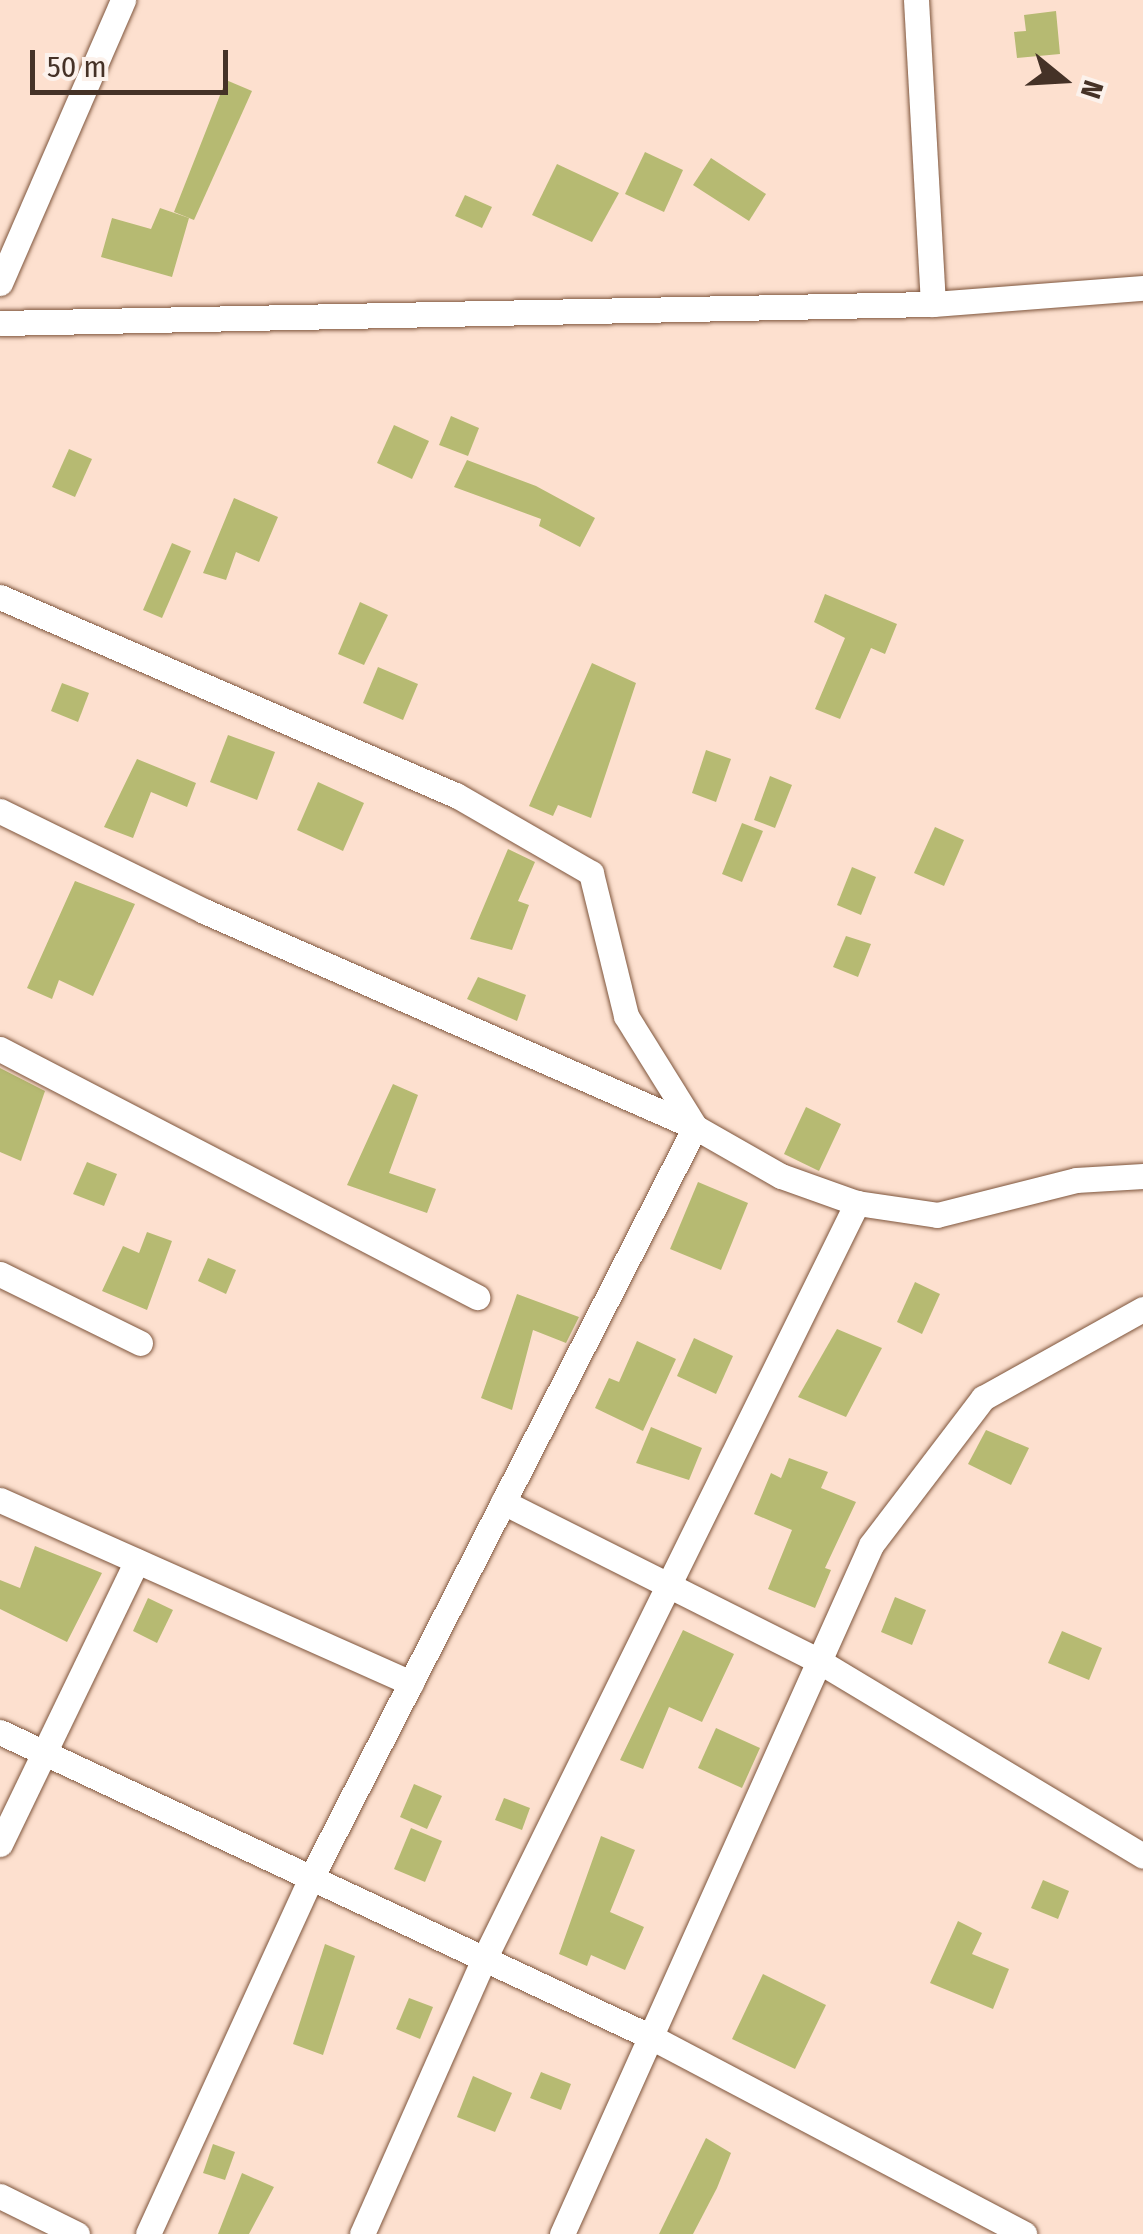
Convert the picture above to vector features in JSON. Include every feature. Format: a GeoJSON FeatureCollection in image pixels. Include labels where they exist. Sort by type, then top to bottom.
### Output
{"type":"FeatureCollection","features":[{"type":"Feature","properties":{"kind":"street"},"geometry":{"type":"LineString","coordinates":[[0,284],[123,0]]}},
{"type":"Feature","properties":{"kind":"street"},"geometry":{"type":"LineString","coordinates":[[916,0],[932,304]]}},
{"type":"Feature","properties":{"kind":"street"},"geometry":{"type":"LineString","coordinates":[[0,323],[932,304],[1143,288]]}},
{"type":"Feature","properties":{"kind":"street"},"geometry":{"type":"LineString","coordinates":[[0,597],[456,794],[591,873],[626,1016],[695,1127]]}},
{"type":"Feature","properties":{"kind":"street"},"geometry":{"type":"LineString","coordinates":[[0,811],[204,911],[695,1127],[781,1176],[857,1203],[938,1215],[1076,1180],[1143,1176]]}},
{"type":"Feature","properties":{"kind":"street"},"geometry":{"type":"LineString","coordinates":[[0,1049],[478,1297]]}},
{"type":"Feature","properties":{"kind":"street"},"geometry":{"type":"LineString","coordinates":[[148,2234],[310,1880],[695,1127]]}},
{"type":"Feature","properties":{"kind":"street"},"geometry":{"type":"LineString","coordinates":[[362,2234],[485,1957],[857,1203]]}},
{"type":"Feature","properties":{"kind":"street"},"geometry":{"type":"LineString","coordinates":[[0,1274],[140,1343]]}},
{"type":"Feature","properties":{"kind":"street"},"geometry":{"type":"LineString","coordinates":[[562,2234],[871,1545],[983,1398],[1143,1309]]}},
{"type":"Feature","properties":{"kind":"street"},"geometry":{"type":"LineString","coordinates":[[0,1500],[411,1682]]}},
{"type":"Feature","properties":{"kind":"street"},"geometry":{"type":"LineString","coordinates":[[503,1502],[817,1660],[1143,1856]]}},
{"type":"Feature","properties":{"kind":"street"},"geometry":{"type":"LineString","coordinates":[[0,1844],[138,1561]]}},
{"type":"Feature","properties":{"kind":"street"},"geometry":{"type":"LineString","coordinates":[[0,1732],[651,2037],[1024,2234]]}},
{"type":"Feature","properties":{"kind":"street"},"geometry":{"type":"LineString","coordinates":[[0,2196],[77,2234]]}},
{"type":"Feature","properties":{"kind":"building"},"geometry":{"type":"Polygon","coordinates":[[[1056,11],[1060,54],[1017,58],[1014,32],[1026,31],[1024,15],[1056,11]]]}},
{"type":"Feature","properties":{"kind":"building"},"geometry":{"type":"Polygon","coordinates":[[[226,80],[252,91],[194,220],[174,212],[226,80]]]}},
{"type":"Feature","properties":{"kind":"building"},"geometry":{"type":"Polygon","coordinates":[[[645,152],[683,170],[664,212],[625,194],[645,152]]]}},
{"type":"Feature","properties":{"kind":"building"},"geometry":{"type":"Polygon","coordinates":[[[711,158],[766,194],[749,221],[693,185],[711,158]]]}},
{"type":"Feature","properties":{"kind":"building"},"geometry":{"type":"Polygon","coordinates":[[[557,164],[619,193],[592,242],[532,215],[557,164]]]}},
{"type":"Feature","properties":{"kind":"building"},"geometry":{"type":"Polygon","coordinates":[[[465,195],[492,207],[482,228],[455,216],[465,195]]]}},
{"type":"Feature","properties":{"kind":"building"},"geometry":{"type":"Polygon","coordinates":[[[160,208],[189,218],[172,277],[101,257],[112,218],[151,229],[160,208]]]}},
{"type":"Feature","properties":{"kind":"building"},"geometry":{"type":"Polygon","coordinates":[[[451,416],[479,428],[468,456],[439,445],[451,416]]]}},
{"type":"Feature","properties":{"kind":"building"},"geometry":{"type":"Polygon","coordinates":[[[394,425],[429,441],[412,479],[377,463],[394,425]]]}},
{"type":"Feature","properties":{"kind":"building"},"geometry":{"type":"Polygon","coordinates":[[[69,449],[92,459],[75,497],[52,487],[69,449]]]}},
{"type":"Feature","properties":{"kind":"building"},"geometry":{"type":"Polygon","coordinates":[[[467,460],[536,486],[595,518],[580,547],[539,526],[541,519],[454,487],[467,460]]]}},
{"type":"Feature","properties":{"kind":"building"},"geometry":{"type":"Polygon","coordinates":[[[234,498],[278,517],[259,562],[236,552],[226,580],[203,573],[234,498]]]}},
{"type":"Feature","properties":{"kind":"building"},"geometry":{"type":"Polygon","coordinates":[[[172,543],[191,551],[162,618],[143,610],[172,543]]]}},
{"type":"Feature","properties":{"kind":"building"},"geometry":{"type":"Polygon","coordinates":[[[825,594],[897,624],[885,654],[871,648],[840,719],[815,709],[845,638],[814,622],[825,594]]]}},
{"type":"Feature","properties":{"kind":"building"},"geometry":{"type":"Polygon","coordinates":[[[360,602],[388,615],[364,665],[338,654],[360,602]]]}},
{"type":"Feature","properties":{"kind":"building"},"geometry":{"type":"Polygon","coordinates":[[[592,663],[636,683],[591,818],[558,805],[553,816],[529,806],[592,663]]]}},
{"type":"Feature","properties":{"kind":"building"},"geometry":{"type":"Polygon","coordinates":[[[378,667],[418,684],[403,720],[363,703],[378,667]]]}},
{"type":"Feature","properties":{"kind":"building"},"geometry":{"type":"Polygon","coordinates":[[[62,683],[89,693],[78,722],[51,711],[62,683]]]}},
{"type":"Feature","properties":{"kind":"building"},"geometry":{"type":"Polygon","coordinates":[[[228,735],[275,752],[257,800],[210,782],[228,735]]]}},
{"type":"Feature","properties":{"kind":"building"},"geometry":{"type":"Polygon","coordinates":[[[706,750],[731,759],[716,802],[692,793],[706,750]]]}},
{"type":"Feature","properties":{"kind":"building"},"geometry":{"type":"Polygon","coordinates":[[[137,759],[196,783],[187,807],[151,792],[133,838],[104,827],[137,759]]]}},
{"type":"Feature","properties":{"kind":"building"},"geometry":{"type":"Polygon","coordinates":[[[770,776],[792,785],[775,828],[754,820],[770,776]]]}},
{"type":"Feature","properties":{"kind":"building"},"geometry":{"type":"Polygon","coordinates":[[[318,782],[364,803],[343,851],[297,830],[318,782]]]}},
{"type":"Feature","properties":{"kind":"building"},"geometry":{"type":"Polygon","coordinates":[[[742,823],[763,831],[742,882],[722,874],[742,823]]]}},
{"type":"Feature","properties":{"kind":"building"},"geometry":{"type":"Polygon","coordinates":[[[935,827],[964,840],[944,886],[914,873],[935,827]]]}},
{"type":"Feature","properties":{"kind":"building"},"geometry":{"type":"Polygon","coordinates":[[[508,849],[535,862],[518,901],[529,905],[512,950],[470,939],[508,849]]]}},
{"type":"Feature","properties":{"kind":"building"},"geometry":{"type":"Polygon","coordinates":[[[852,867],[876,877],[861,915],[837,905],[852,867]]]}},
{"type":"Feature","properties":{"kind":"building"},"geometry":{"type":"Polygon","coordinates":[[[75,881],[135,904],[93,996],[59,980],[52,999],[27,988],[75,881]]]}},
{"type":"Feature","properties":{"kind":"building"},"geometry":{"type":"Polygon","coordinates":[[[846,936],[871,944],[858,977],[833,967],[846,936]]]}},
{"type":"Feature","properties":{"kind":"building"},"geometry":{"type":"Polygon","coordinates":[[[478,977],[526,995],[517,1021],[467,999],[478,977]]]}},
{"type":"Feature","properties":{"kind":"building"},"geometry":{"type":"Polygon","coordinates":[[[0,1068],[45,1091],[21,1161],[0,1152],[0,1068]]]}},
{"type":"Feature","properties":{"kind":"building"},"geometry":{"type":"Polygon","coordinates":[[[393,1084],[418,1095],[389,1173],[436,1189],[427,1213],[347,1185],[393,1084]]]}},
{"type":"Feature","properties":{"kind":"building"},"geometry":{"type":"Polygon","coordinates":[[[806,1107],[841,1124],[819,1171],[784,1154],[806,1107]]]}},
{"type":"Feature","properties":{"kind":"building"},"geometry":{"type":"Polygon","coordinates":[[[87,1162],[117,1174],[104,1206],[73,1194],[87,1162]]]}},
{"type":"Feature","properties":{"kind":"building"},"geometry":{"type":"Polygon","coordinates":[[[698,1182],[748,1203],[721,1270],[670,1249],[698,1182]]]}},
{"type":"Feature","properties":{"kind":"building"},"geometry":{"type":"Polygon","coordinates":[[[147,1232],[172,1241],[147,1310],[102,1291],[123,1246],[139,1253],[147,1232]]]}},
{"type":"Feature","properties":{"kind":"building"},"geometry":{"type":"Polygon","coordinates":[[[208,1258],[236,1270],[226,1294],[198,1281],[208,1258]]]}},
{"type":"Feature","properties":{"kind":"building"},"geometry":{"type":"Polygon","coordinates":[[[915,1282],[940,1294],[922,1334],[897,1322],[915,1282]]]}},
{"type":"Feature","properties":{"kind":"building"},"geometry":{"type":"Polygon","coordinates":[[[517,1294],[579,1317],[566,1343],[533,1330],[512,1410],[481,1398],[517,1294]]]}},
{"type":"Feature","properties":{"kind":"building"},"geometry":{"type":"Polygon","coordinates":[[[837,1329],[882,1348],[846,1417],[798,1397],[837,1329]]]}},
{"type":"Feature","properties":{"kind":"building"},"geometry":{"type":"Polygon","coordinates":[[[694,1338],[733,1356],[716,1394],[677,1376],[694,1338]]]}},
{"type":"Feature","properties":{"kind":"building"},"geometry":{"type":"Polygon","coordinates":[[[637,1341],[676,1359],[643,1431],[595,1408],[609,1378],[619,1382],[637,1341]]]}},
{"type":"Feature","properties":{"kind":"building"},"geometry":{"type":"Polygon","coordinates":[[[651,1427],[702,1448],[689,1480],[636,1463],[651,1427]]]}},
{"type":"Feature","properties":{"kind":"building"},"geometry":{"type":"Polygon","coordinates":[[[986,1430],[1029,1448],[1011,1485],[968,1464],[986,1430]]]}},
{"type":"Feature","properties":{"kind":"building"},"geometry":{"type":"Polygon","coordinates":[[[789,1458],[828,1472],[821,1488],[856,1502],[825,1568],[831,1570],[815,1608],[768,1589],[792,1530],[754,1514],[771,1473],[781,1478],[789,1458]]]}},
{"type":"Feature","properties":{"kind":"building"},"geometry":{"type":"Polygon","coordinates":[[[35,1546],[102,1573],[67,1642],[0,1609],[0,1580],[20,1588],[35,1546]]]}},
{"type":"Feature","properties":{"kind":"building"},"geometry":{"type":"Polygon","coordinates":[[[895,1597],[926,1610],[912,1645],[881,1632],[895,1597]]]}},
{"type":"Feature","properties":{"kind":"building"},"geometry":{"type":"Polygon","coordinates":[[[148,1598],[173,1610],[157,1643],[133,1631],[148,1598]]]}},
{"type":"Feature","properties":{"kind":"building"},"geometry":{"type":"Polygon","coordinates":[[[683,1630],[734,1654],[702,1722],[669,1707],[643,1769],[620,1760],[683,1630]]]}},
{"type":"Feature","properties":{"kind":"building"},"geometry":{"type":"Polygon","coordinates":[[[1062,1631],[1102,1648],[1089,1680],[1048,1663],[1062,1631]]]}},
{"type":"Feature","properties":{"kind":"building"},"geometry":{"type":"Polygon","coordinates":[[[716,1728],[760,1748],[742,1788],[698,1768],[716,1728]]]}},
{"type":"Feature","properties":{"kind":"building"},"geometry":{"type":"Polygon","coordinates":[[[414,1784],[442,1796],[427,1829],[400,1817],[414,1784]]]}},
{"type":"Feature","properties":{"kind":"building"},"geometry":{"type":"Polygon","coordinates":[[[504,1798],[530,1808],[522,1830],[495,1820],[504,1798]]]}},
{"type":"Feature","properties":{"kind":"building"},"geometry":{"type":"Polygon","coordinates":[[[411,1828],[442,1841],[425,1882],[394,1869],[411,1828]]]}},
{"type":"Feature","properties":{"kind":"building"},"geometry":{"type":"Polygon","coordinates":[[[601,1836],[635,1850],[610,1912],[644,1927],[625,1970],[591,1955],[587,1966],[559,1954],[601,1836]]]}},
{"type":"Feature","properties":{"kind":"building"},"geometry":{"type":"Polygon","coordinates":[[[1043,1880],[1069,1891],[1058,1919],[1031,1908],[1043,1880]]]}},
{"type":"Feature","properties":{"kind":"building"},"geometry":{"type":"Polygon","coordinates":[[[958,1921],[982,1933],[972,1954],[1009,1969],[993,2009],[930,1983],[958,1921]]]}},
{"type":"Feature","properties":{"kind":"building"},"geometry":{"type":"Polygon","coordinates":[[[325,1944],[355,1956],[323,2055],[293,2044],[325,1944]]]}},
{"type":"Feature","properties":{"kind":"building"},"geometry":{"type":"Polygon","coordinates":[[[763,1974],[826,2005],[795,2069],[732,2039],[763,1974]]]}},
{"type":"Feature","properties":{"kind":"building"},"geometry":{"type":"Polygon","coordinates":[[[409,1998],[433,2007],[420,2039],[396,2029],[409,1998]]]}},
{"type":"Feature","properties":{"kind":"building"},"geometry":{"type":"Polygon","coordinates":[[[541,2072],[571,2084],[561,2110],[530,2098],[541,2072]]]}},
{"type":"Feature","properties":{"kind":"building"},"geometry":{"type":"Polygon","coordinates":[[[473,2076],[512,2093],[495,2132],[457,2117],[473,2076]]]}},
{"type":"Feature","properties":{"kind":"building"},"geometry":{"type":"Polygon","coordinates":[[[706,2138],[731,2153],[717,2188],[693,2234],[659,2234],[706,2138]]]}},
{"type":"Feature","properties":{"kind":"building"},"geometry":{"type":"Polygon","coordinates":[[[213,2144],[235,2152],[225,2180],[203,2173],[213,2144]]]}},
{"type":"Feature","properties":{"kind":"building"},"geometry":{"type":"Polygon","coordinates":[[[242,2173],[274,2187],[249,2234],[218,2234],[242,2173]]]}}]}
